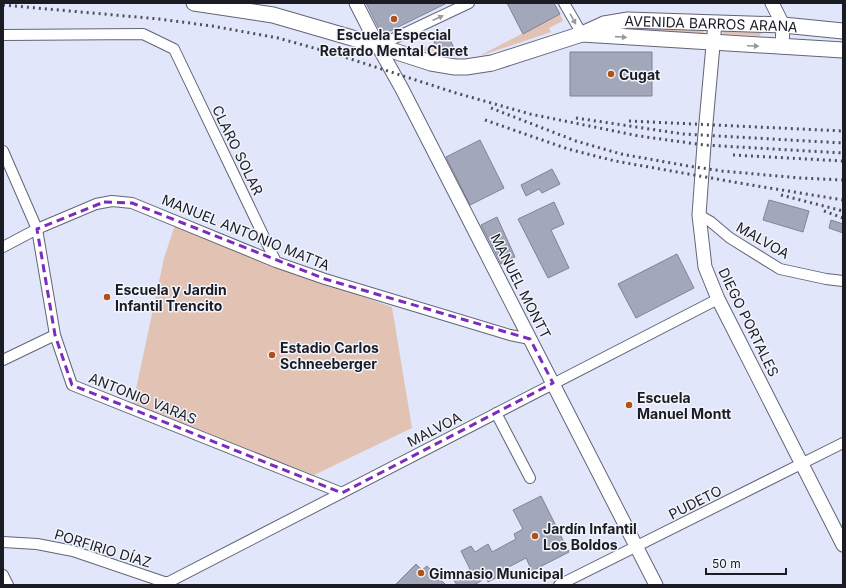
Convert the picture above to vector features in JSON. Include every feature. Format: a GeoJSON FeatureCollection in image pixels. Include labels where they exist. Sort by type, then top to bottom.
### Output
{"type":"FeatureCollection","features":[{"type":"Feature","properties":{"kind":"main road","name":"AVENIDA BARROS ARANA"},"geometry":{"type":"LineString","coordinates":[[194,3],[273,15],[431,63],[443,66],[466,67],[492,63],[582,34],[604,24],[628,20],[839,28]]}},
{"type":"Feature","properties":{"kind":"main road","name":"AVENIDA BARROS ARANA"},"geometry":{"type":"LineString","coordinates":[[582,34],[714,44],[843,50]]}},
{"type":"Feature","properties":{"kind":"street","name":"MANUEL MONTT"},"geometry":{"type":"LineString","coordinates":[[356,3],[402,89],[656,585]]}},
{"type":"Feature","properties":{"kind":"street"},"geometry":{"type":"LineString","coordinates":[[378,46],[469,3]]}},
{"type":"Feature","properties":{"kind":"street"},"geometry":{"type":"LineString","coordinates":[[564,3],[582,34]]}},
{"type":"Feature","properties":{"kind":"street"},"geometry":{"type":"LineString","coordinates":[[772,3],[783,25],[782,47]]}},
{"type":"Feature","properties":{"kind":"street","name":"DIEGO PORTALES"},"geometry":{"type":"LineString","coordinates":[[715,23],[699,215],[705,267],[718,299],[843,545]]}},
{"type":"Feature","properties":{"kind":"street","name":"CLARO SOLAR"},"geometry":{"type":"LineString","coordinates":[[3,35],[143,34],[174,49],[276,262]]}},
{"type":"Feature","properties":{"kind":"street","name":"ANTONIO VARAS"},"geometry":{"type":"LineString","coordinates":[[3,151],[37,229],[55,335],[72,385],[342,493]]}},
{"type":"Feature","properties":{"kind":"street","name":"MANUEL ANTONIO MATTA"},"geometry":{"type":"LineString","coordinates":[[3,247],[37,229],[96,204],[122,201],[142,206],[276,262],[386,298],[530,339]]}},
{"type":"Feature","properties":{"kind":"street","name":"MALVOA"},"geometry":{"type":"LineString","coordinates":[[699,215],[711,222],[730,238],[780,269],[826,279],[843,281]]}},
{"type":"Feature","properties":{"kind":"street","name":"MALVOA"},"geometry":{"type":"LineString","coordinates":[[166,584],[718,299]]}},
{"type":"Feature","properties":{"kind":"street"},"geometry":{"type":"LineString","coordinates":[[3,360],[55,335]]}},
{"type":"Feature","properties":{"kind":"street"},"geometry":{"type":"LineString","coordinates":[[496,413],[530,478]]}},
{"type":"Feature","properties":{"kind":"street","name":"PUDETO"},"geometry":{"type":"LineString","coordinates":[[560,585],[843,443]]}},
{"type":"Feature","properties":{"kind":"street","name":"PORFIRIO DÍAZ"},"geometry":{"type":"LineString","coordinates":[[3,542],[37,544],[73,551],[166,584]]}},
{"type":"Feature","properties":{"kind":"street"},"geometry":{"type":"LineString","coordinates":[[3,575],[8,585]]}},
{"type":"Feature","properties":{"kind":"highlighted area"},"geometry":{"type":"Polygon","coordinates":[[[104,202],[132,203],[325,279],[530,339],[553,383],[342,493],[72,385],[55,335],[37,229],[104,202]]]}},
{"type":"Feature","properties":{"kind":"shaded area"},"geometry":{"type":"Polygon","coordinates":[[[560,14],[563,21],[549,28],[551,32],[481,55],[560,14]]]}},
{"type":"Feature","properties":{"kind":"shaded area"},"geometry":{"type":"Polygon","coordinates":[[[604,26],[701,26],[704,31],[700,36],[606,31],[604,26]]]}},
{"type":"Feature","properties":{"kind":"shaded area"},"geometry":{"type":"Polygon","coordinates":[[[723,29],[759,30],[762,33],[759,36],[724,34],[722,32],[723,29]]]}},
{"type":"Feature","properties":{"kind":"shaded area"},"geometry":{"type":"Polygon","coordinates":[[[434,43],[439,53],[422,51],[421,49],[434,43]]]}},
{"type":"Feature","properties":{"kind":"shaded area","name":"Estadio Carlos Schneeberger"},"geometry":{"type":"Polygon","coordinates":[[[175,225],[280,268],[392,307],[412,428],[314,475],[133,403],[164,258],[175,225]]]}},
{"type":"Feature","properties":{"kind":"building","name":"Escuela Especial Retardo Mental Claret"},"geometry":{"type":"Polygon","coordinates":[[[366,3],[447,3],[382,35],[366,3]]]}},
{"type":"Feature","properties":{"kind":"building"},"geometry":{"type":"Polygon","coordinates":[[[507,3],[554,3],[560,14],[523,34],[507,3]]]}},
{"type":"Feature","properties":{"kind":"building"},"geometry":{"type":"Polygon","coordinates":[[[448,35],[457,55],[439,54],[434,42],[448,35]]]}},
{"type":"Feature","properties":{"kind":"building","name":"Cugat"},"geometry":{"type":"Polygon","coordinates":[[[570,52],[652,52],[652,96],[570,96],[570,52]]]}},
{"type":"Feature","properties":{"kind":"building"},"geometry":{"type":"Polygon","coordinates":[[[480,140],[504,188],[470,205],[446,157],[480,140]]]}},
{"type":"Feature","properties":{"kind":"building"},"geometry":{"type":"Polygon","coordinates":[[[552,169],[560,184],[542,193],[539,189],[526,196],[521,185],[552,169]]]}},
{"type":"Feature","properties":{"kind":"building"},"geometry":{"type":"Polygon","coordinates":[[[769,200],[809,211],[803,232],[763,220],[769,200]]]}},
{"type":"Feature","properties":{"kind":"building"},"geometry":{"type":"Polygon","coordinates":[[[554,202],[564,224],[551,230],[569,268],[548,278],[518,219],[554,202]]]}},
{"type":"Feature","properties":{"kind":"building"},"geometry":{"type":"Polygon","coordinates":[[[497,217],[515,257],[501,264],[481,225],[497,217]]]}},
{"type":"Feature","properties":{"kind":"building"},"geometry":{"type":"Polygon","coordinates":[[[831,220],[843,224],[843,233],[829,228],[831,220]]]}},
{"type":"Feature","properties":{"kind":"building"},"geometry":{"type":"Polygon","coordinates":[[[677,254],[694,288],[636,318],[618,284],[677,254]]]}},
{"type":"Feature","properties":{"kind":"building","name":"Jardín Infantil Los Boldos"},"geometry":{"type":"Polygon","coordinates":[[[541,496],[569,552],[532,571],[526,558],[503,570],[505,573],[488,582],[486,578],[474,585],[457,585],[453,579],[470,569],[461,551],[471,546],[475,552],[488,544],[492,552],[516,539],[514,534],[523,529],[513,510],[541,496]]]}},
{"type":"Feature","properties":{"kind":"building","name":"Gimnasio Municipal"},"geometry":{"type":"Polygon","coordinates":[[[416,564],[422,570],[427,566],[446,585],[395,585],[416,564]]]}},
{"type":"Feature","properties":{"kind":"railway"},"geometry":{"type":"LineString","coordinates":[[3,5],[159,19],[212,26],[278,38],[332,53],[456,93],[530,114],[639,136],[704,145],[843,153]]}},
{"type":"Feature","properties":{"kind":"railway"},"geometry":{"type":"LineString","coordinates":[[491,108],[576,141],[621,154],[722,171],[843,180]]}},
{"type":"Feature","properties":{"kind":"railway"},"geometry":{"type":"LineString","coordinates":[[576,118],[683,134],[843,143]]}},
{"type":"Feature","properties":{"kind":"railway"},"geometry":{"type":"LineString","coordinates":[[485,120],[568,149],[615,161],[843,200]]}},
{"type":"Feature","properties":{"kind":"railway"},"geometry":{"type":"LineString","coordinates":[[629,121],[843,131]]}},
{"type":"Feature","properties":{"kind":"railway"},"geometry":{"type":"LineString","coordinates":[[733,155],[843,161]]}},
{"type":"Feature","properties":{"kind":"railway"},"geometry":{"type":"LineString","coordinates":[[781,195],[843,211]]}},
{"type":"Feature","properties":{"kind":"railway"},"geometry":{"type":"LineString","coordinates":[[824,211],[843,218]]}},
{"type":"Feature","properties":{"kind":"place","name":"Escuela Especial Retardo Mental Claret"},"geometry":{"type":"Point","coordinates":[394,19]}},
{"type":"Feature","properties":{"kind":"place","name":"Cugat"},"geometry":{"type":"Point","coordinates":[611,74]}},
{"type":"Feature","properties":{"kind":"place","name":"Escuela y Jardin Infantil Trencito"},"geometry":{"type":"Point","coordinates":[107,297]}},
{"type":"Feature","properties":{"kind":"place","name":"Estadio Carlos Schneeberger"},"geometry":{"type":"Point","coordinates":[272,355]}},
{"type":"Feature","properties":{"kind":"place","name":"Escuela Manuel Montt"},"geometry":{"type":"Point","coordinates":[629,405]}},
{"type":"Feature","properties":{"kind":"place","name":"Jardín Infantil Los Boldos"},"geometry":{"type":"Point","coordinates":[535,536]}},
{"type":"Feature","properties":{"kind":"place","name":"Gimnasio Municipal"},"geometry":{"type":"Point","coordinates":[421,573]}}]}
